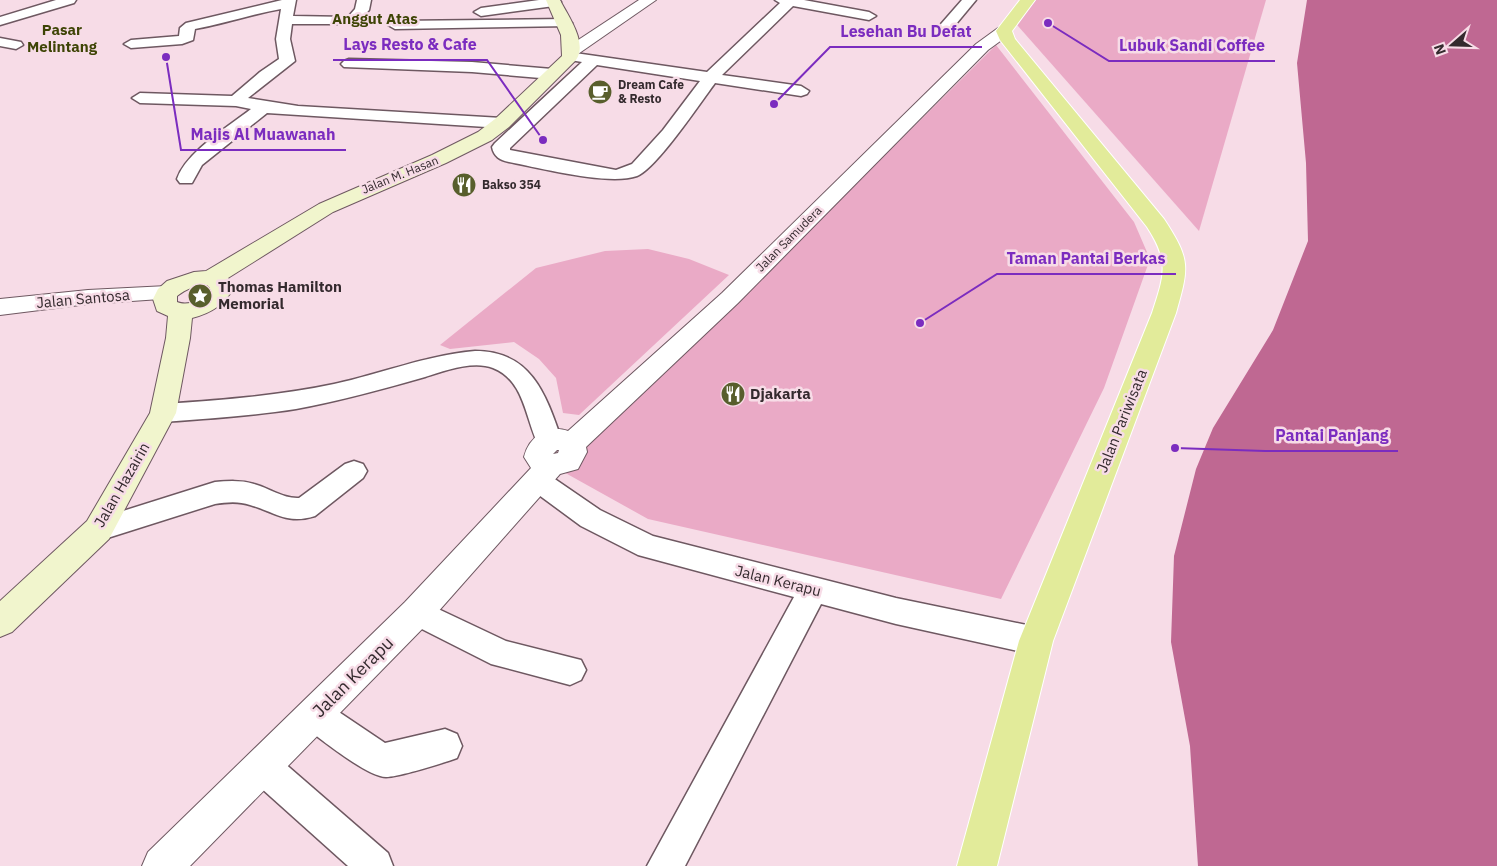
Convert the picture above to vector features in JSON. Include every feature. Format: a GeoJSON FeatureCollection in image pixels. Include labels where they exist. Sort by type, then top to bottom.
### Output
{"type":"FeatureCollection","features":[{"type":"Feature","properties":{"kind":"main road","name":"Jalan Samudera"},"geometry":{"type":"LineString","coordinates":[[1007,27],[1028,0]]}},
{"type":"Feature","properties":{"kind":"main road"},"geometry":{"type":"LineString","coordinates":[[554,1],[565,24],[571,54]]}},
{"type":"Feature","properties":{"kind":"main road","name":"Jalan Pariwisata"},"geometry":{"type":"LineString","coordinates":[[977,866],[1036,641],[1164,313],[1175,276],[1176,257],[1156,224],[1015,50],[1007,27]]}},
{"type":"Feature","properties":{"kind":"main road","name":"Jalan M. Hasan"},"geometry":{"type":"LineString","coordinates":[[173,302],[187,280],[211,278],[278,235],[343,198],[464,148],[502,123],[571,54]]}},
{"type":"Feature","properties":{"kind":"main road","name":"Jalan Hazairin"},"geometry":{"type":"LineString","coordinates":[[0,622],[98,530],[163,413],[178,338],[173,302]]}},
{"type":"Feature","properties":{"kind":"street"},"geometry":{"type":"LineString","coordinates":[[287,20],[352,21],[362,10],[364,0]]}},
{"type":"Feature","properties":{"kind":"street"},"geometry":{"type":"LineString","coordinates":[[571,54],[649,0]]}},
{"type":"Feature","properties":{"kind":"street"},"geometry":{"type":"LineString","coordinates":[[593,60],[501,147],[502,153],[509,157],[616,175],[632,172],[638,168],[669,134],[711,77],[787,0],[869,16]]}},
{"type":"Feature","properties":{"kind":"street"},"geometry":{"type":"LineString","coordinates":[[946,27],[969,0]]}},
{"type":"Feature","properties":{"kind":"street"},"geometry":{"type":"LineString","coordinates":[[0,21],[65,1]]}},
{"type":"Feature","properties":{"kind":"street"},"geometry":{"type":"LineString","coordinates":[[466,14],[554,1]]}},
{"type":"Feature","properties":{"kind":"street"},"geometry":{"type":"LineString","coordinates":[[131,44],[182,40],[188,37],[187,28],[191,26],[227,19],[254,4],[289,2],[283,39],[287,61],[265,75],[236,101]]}},
{"type":"Feature","properties":{"kind":"street"},"geometry":{"type":"LineString","coordinates":[[395,25],[565,24]]}},
{"type":"Feature","properties":{"kind":"street","name":"Jalan Samudera"},"geometry":{"type":"LineString","coordinates":[[552,458],[730,298],[982,47],[1007,27]]}},
{"type":"Feature","properties":{"kind":"street"},"geometry":{"type":"LineString","coordinates":[[0,42],[16,45]]}},
{"type":"Feature","properties":{"kind":"street"},"geometry":{"type":"LineString","coordinates":[[571,54],[593,60],[801,91]]}},
{"type":"Feature","properties":{"kind":"street"},"geometry":{"type":"LineString","coordinates":[[349,64],[465,66],[552,74]]}},
{"type":"Feature","properties":{"kind":"street"},"geometry":{"type":"LineString","coordinates":[[140,98],[252,102],[264,108],[502,123]]}},
{"type":"Feature","properties":{"kind":"street"},"geometry":{"type":"LineString","coordinates":[[186,179],[189,169],[196,161],[264,108]]}},
{"type":"Feature","properties":{"kind":"street","name":"Jalan Santosa"},"geometry":{"type":"LineString","coordinates":[[0,307],[88,297],[173,302]]}},
{"type":"Feature","properties":{"kind":"street"},"geometry":{"type":"LineString","coordinates":[[163,413],[274,404],[344,391],[442,364],[478,359],[492,360],[514,370],[521,376],[532,395],[552,458]]}},
{"type":"Feature","properties":{"kind":"street","name":"Jalan Kerapu"},"geometry":{"type":"LineString","coordinates":[[162,866],[417,612],[552,458],[588,518],[614,533],[648,547],[813,590],[1036,641]]}},
{"type":"Feature","properties":{"kind":"street"},"geometry":{"type":"LineString","coordinates":[[98,530],[215,493],[242,493],[291,509],[305,508],[354,471]]}},
{"type":"Feature","properties":{"kind":"street"},"geometry":{"type":"LineString","coordinates":[[665,866],[813,590]]}},
{"type":"Feature","properties":{"kind":"street"},"geometry":{"type":"LineString","coordinates":[[417,612],[502,654],[570,670]]}},
{"type":"Feature","properties":{"kind":"street"},"geometry":{"type":"LineString","coordinates":[[315,715],[376,757],[385,760],[445,746]]}},
{"type":"Feature","properties":{"kind":"street"},"geometry":{"type":"LineString","coordinates":[[263,767],[375,866]]}},
{"type":"Feature","properties":{"kind":"shaded area"},"geometry":{"type":"Polygon","coordinates":[[[1033,0],[1266,0],[1199,231],[1010,17],[1033,0]]]}},
{"type":"Feature","properties":{"kind":"shaded area"},"geometry":{"type":"Polygon","coordinates":[[[1307,0],[1497,0],[1497,866],[1198,866],[1190,746],[1171,642],[1174,556],[1196,469],[1213,428],[1273,330],[1308,241],[1306,163],[1297,63],[1307,0]]]}},
{"type":"Feature","properties":{"kind":"shaded area"},"geometry":{"type":"Polygon","coordinates":[[[996,45],[1134,222],[1150,259],[1104,388],[1001,599],[648,519],[560,470],[852,188],[996,45]]]}},
{"type":"Feature","properties":{"kind":"shaded area"},"geometry":{"type":"Polygon","coordinates":[[[648,249],[689,259],[729,275],[579,415],[563,413],[556,378],[539,359],[514,342],[450,349],[440,345],[536,268],[605,251],[648,249]]]}},
{"type":"Feature","properties":{"kind":"place","name":"Lubuk Sandi Coffee"},"geometry":{"type":"Point","coordinates":[1048,23]}},
{"type":"Feature","properties":{"kind":"place","name":"Majis Al Muawanah"},"geometry":{"type":"Point","coordinates":[166,57]}},
{"type":"Feature","properties":{"kind":"place","name":"Dream Cafe & Resto"},"geometry":{"type":"Point","coordinates":[600,92]}},
{"type":"Feature","properties":{"kind":"place","name":"Lesehan Bu Defat"},"geometry":{"type":"Point","coordinates":[774,104]}},
{"type":"Feature","properties":{"kind":"place","name":"Lays Resto & Cafe"},"geometry":{"type":"Point","coordinates":[543,140]}},
{"type":"Feature","properties":{"kind":"place","name":"Bakso 354"},"geometry":{"type":"Point","coordinates":[464,185]}},
{"type":"Feature","properties":{"kind":"place","name":"Thomas Hamilton Memorial"},"geometry":{"type":"Point","coordinates":[200,296]}},
{"type":"Feature","properties":{"kind":"place","name":"Taman Pantai Berkas"},"geometry":{"type":"Point","coordinates":[920,323]}},
{"type":"Feature","properties":{"kind":"place","name":"Djakarta"},"geometry":{"type":"Point","coordinates":[733,394]}},
{"type":"Feature","properties":{"kind":"place","name":"Pantai Panjang"},"geometry":{"type":"Point","coordinates":[1175,448]}},
{"type":"Feature","properties":{"kind":"district","name":"Anggut Atas"},"geometry":{"type":"Point","coordinates":[375,19]}},
{"type":"Feature","properties":{"kind":"district","name":"Pasar Melintang"},"geometry":{"type":"Point","coordinates":[62,38]}}]}
